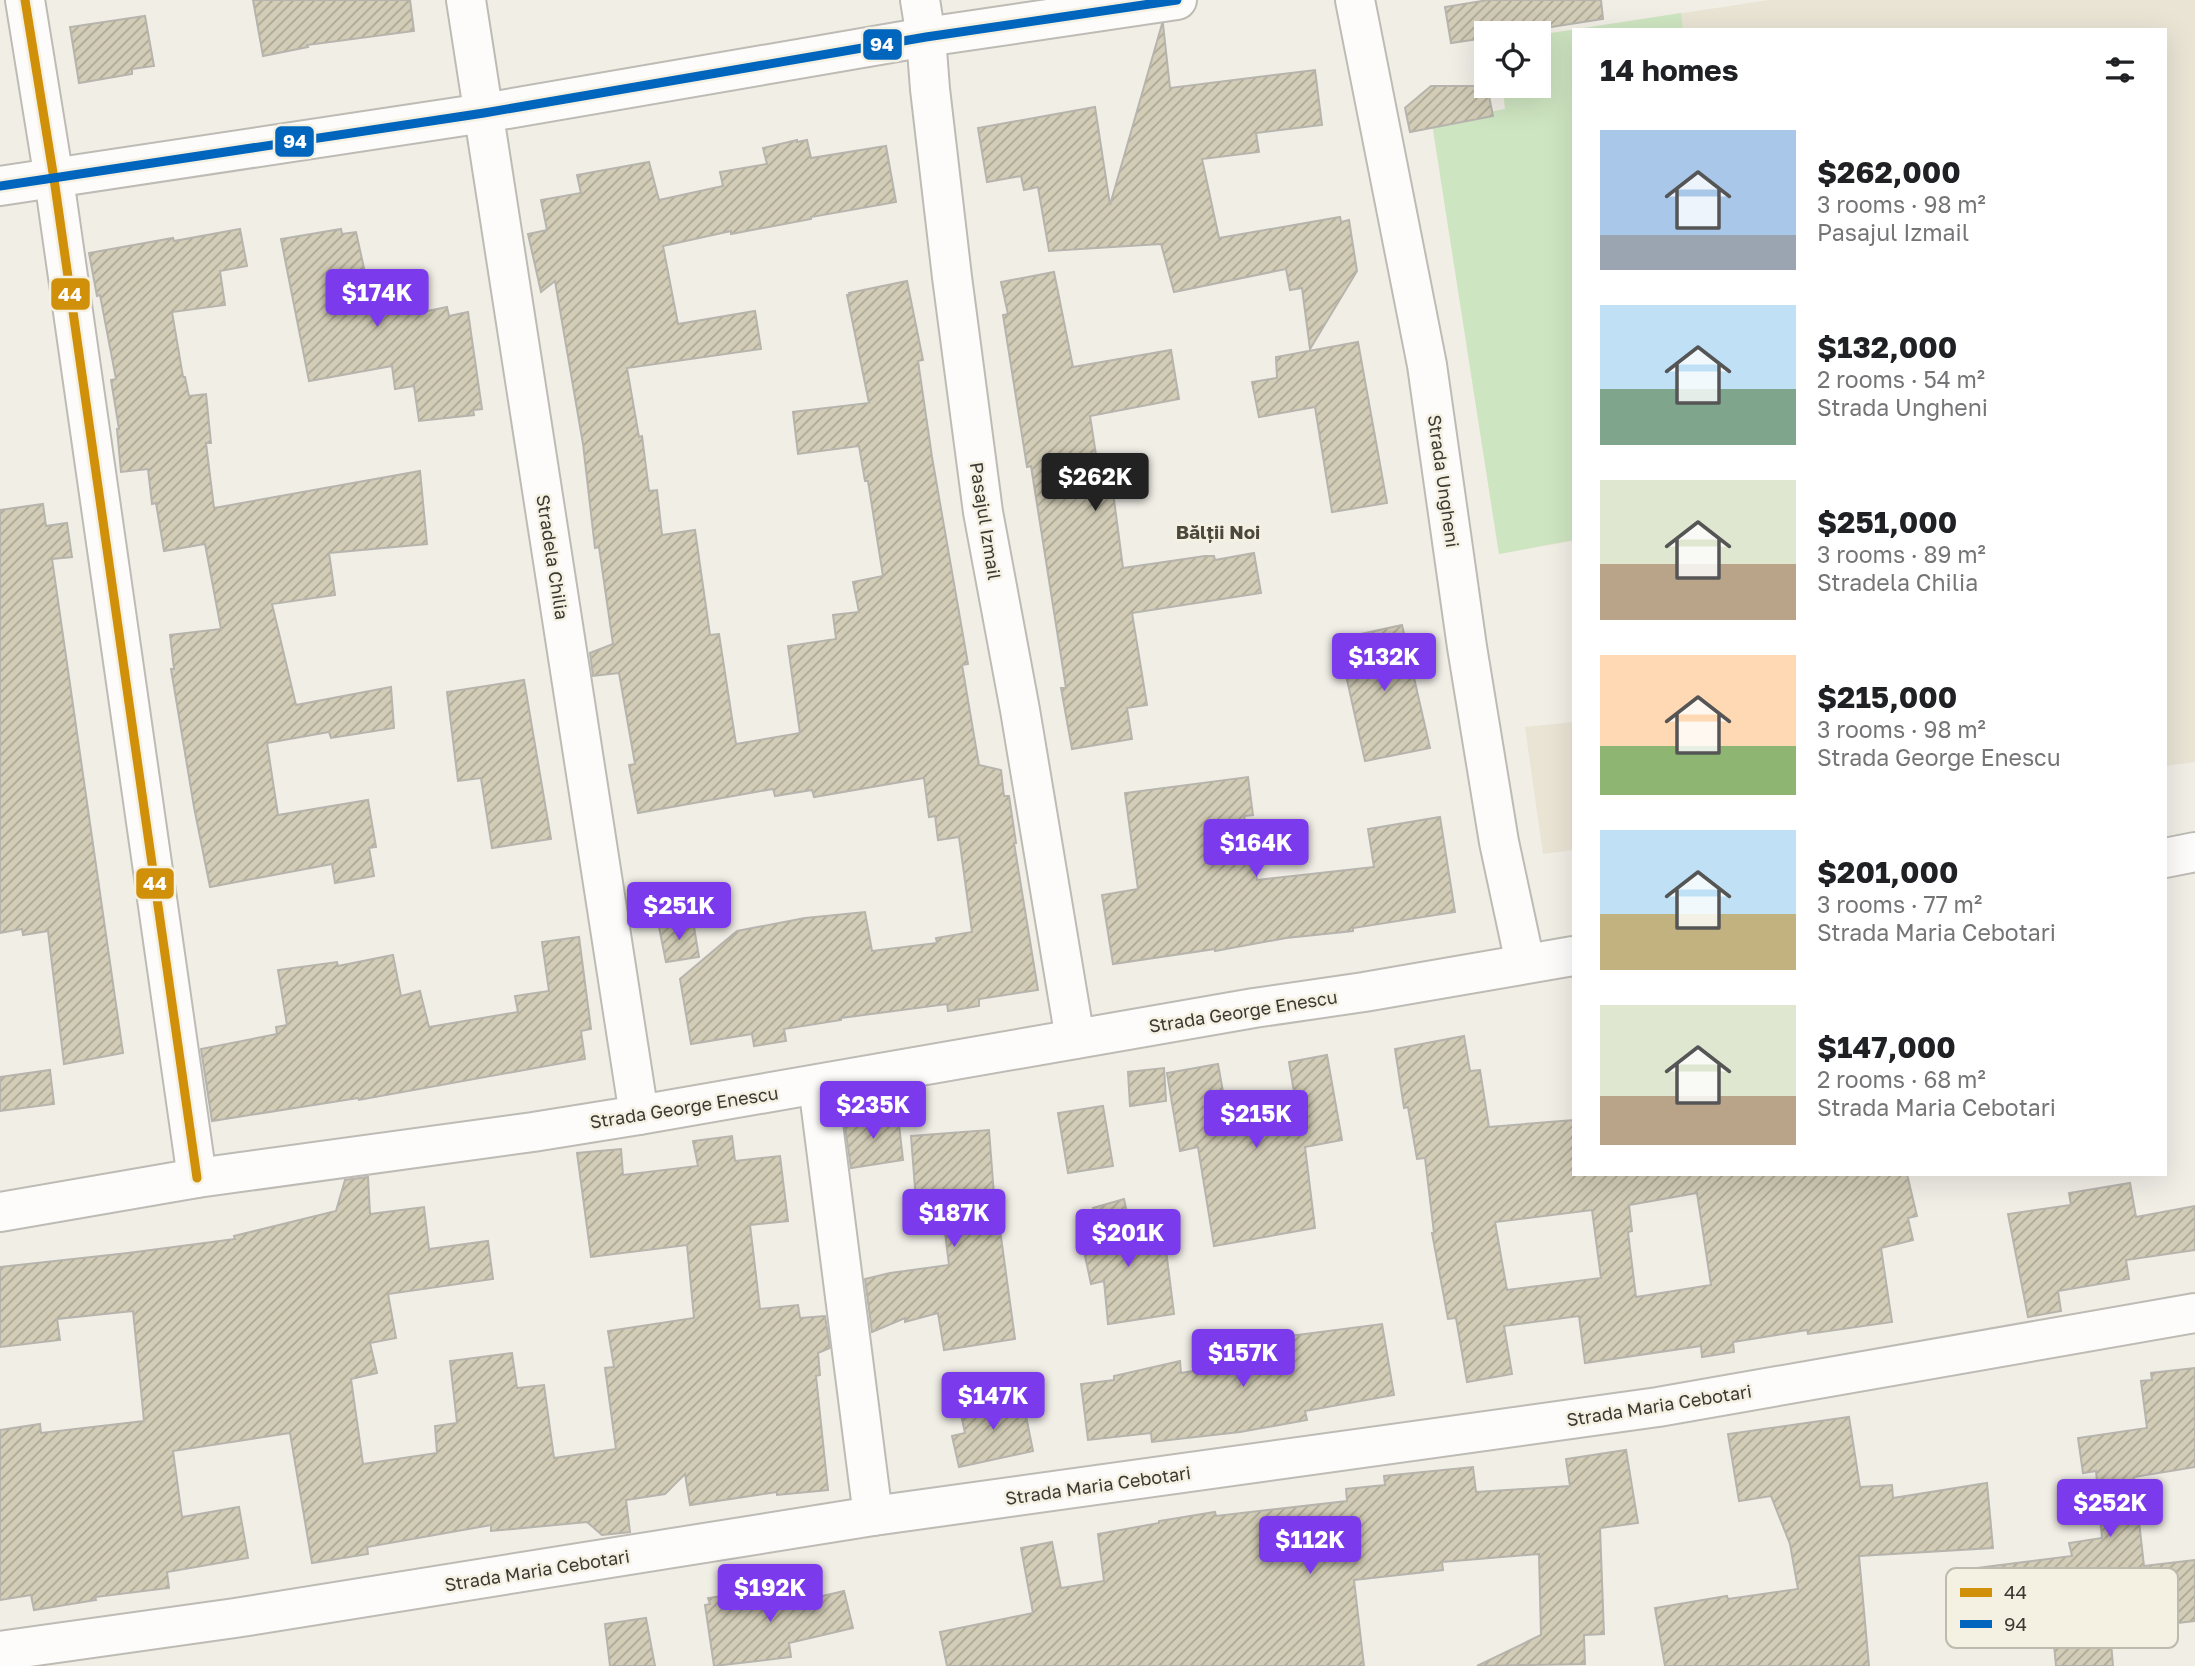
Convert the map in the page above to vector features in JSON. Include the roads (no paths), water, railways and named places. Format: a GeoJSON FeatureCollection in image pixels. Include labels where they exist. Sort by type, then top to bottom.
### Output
{"type":"FeatureCollection","features":[{"type":"Feature","properties":{"kind":"street"},"geometry":{"type":"LineString","coordinates":[[25,0],[54,179],[197,1178]]}},
{"type":"Feature","properties":{"kind":"street","name":"Stradela Chilia"},"geometry":{"type":"LineString","coordinates":[[466,0],[639,1115]]}},
{"type":"Feature","properties":{"kind":"street"},"geometry":{"type":"LineString","coordinates":[[0,187],[484,113],[923,18],[1177,0]]}},
{"type":"Feature","properties":{"kind":"street","name":"Strada Ungheni"},"geometry":{"type":"LineString","coordinates":[[1355,0],[1427,365],[1475,699],[1499,842],[1525,963]]}},
{"type":"Feature","properties":{"kind":"street","name":"Pasajul Izmail"},"geometry":{"type":"LineString","coordinates":[[923,18],[934,129],[983,512],[1020,710],[1074,1039]]}},
{"type":"Feature","properties":{"kind":"street"},"geometry":{"type":"LineString","coordinates":[[2167,858],[2195,852]]}},
{"type":"Feature","properties":{"kind":"street","name":"Strada George Enescu"},"geometry":{"type":"LineString","coordinates":[[0,1212],[197,1178],[639,1115],[1572,956]]}},
{"type":"Feature","properties":{"kind":"street"},"geometry":{"type":"LineString","coordinates":[[818,1085],[873,1516]]}},
{"type":"Feature","properties":{"kind":"street","name":"Strada Maria Cebotari"},"geometry":{"type":"LineString","coordinates":[[0,1651],[235,1618],[873,1516],[1658,1407],[2195,1313]]}},
{"type":"Feature","properties":{"kind":"district","name":"Bălții Noi"},"geometry":{"type":"Point","coordinates":[1218,531]}}]}
